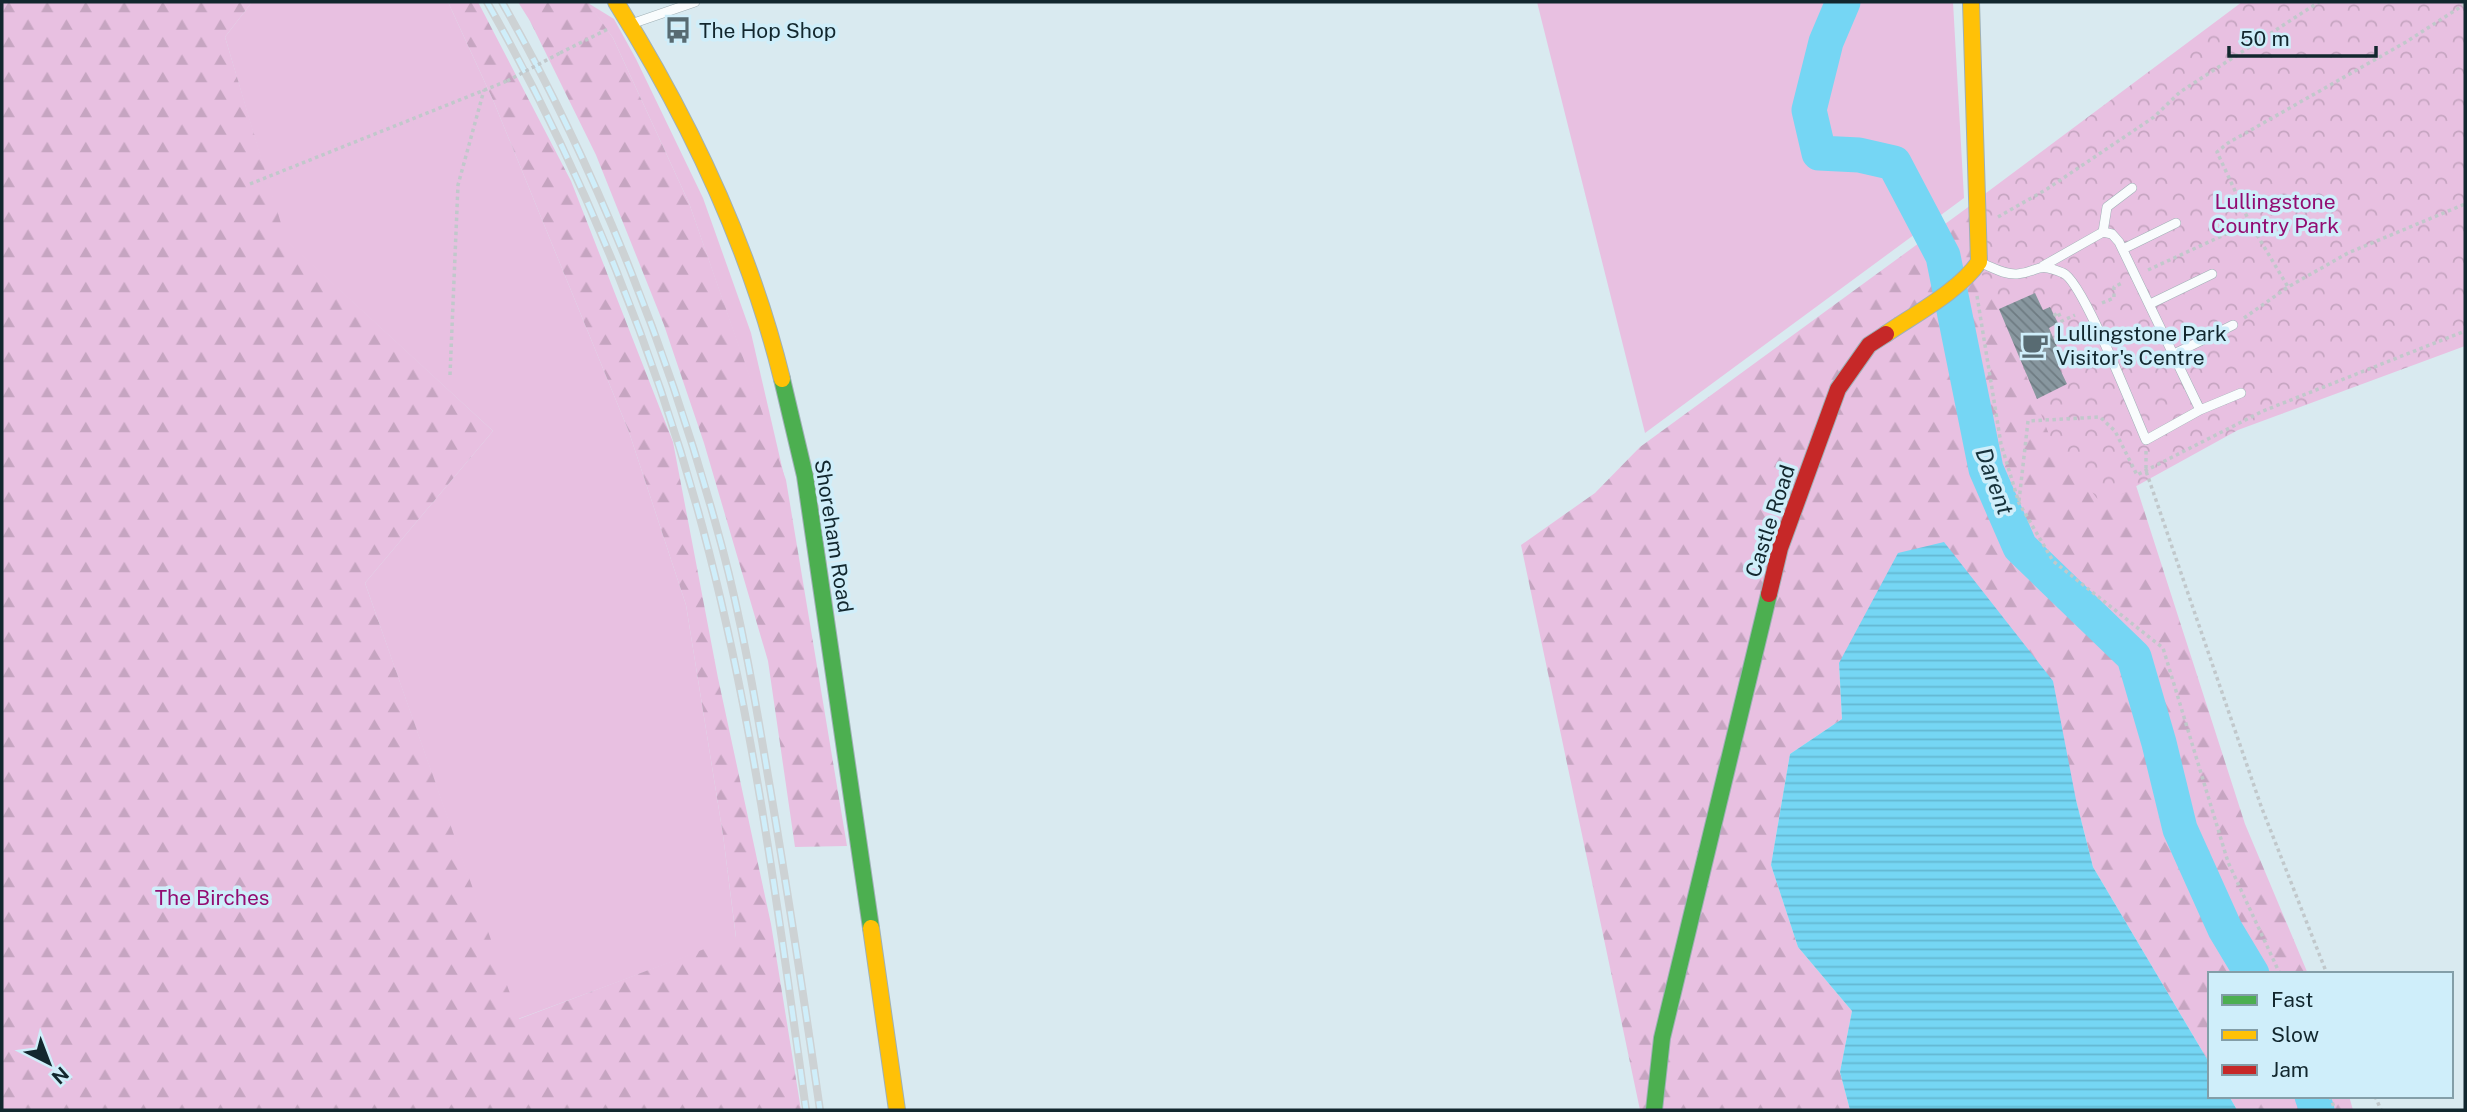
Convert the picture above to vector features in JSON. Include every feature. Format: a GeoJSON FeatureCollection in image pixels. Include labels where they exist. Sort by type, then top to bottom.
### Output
{"type":"FeatureCollection","features":[{"type":"Feature","properties":{"kind":"street","name":"Shoreham Road"},"geometry":{"type":"LineString","coordinates":[[616,2],[673,97],[708,172],[756,291],[781,376],[806,476],[897,1110]]}},
{"type":"Feature","properties":{"kind":"street"},"geometry":{"type":"LineString","coordinates":[[1970,2],[1979,262]]}},
{"type":"Feature","properties":{"kind":"street","name":"Castle Road"},"geometry":{"type":"LineString","coordinates":[[1654,1110],[1662,1038],[1780,548],[1838,389],[1869,345],[1941,296],[1979,262]]}},
{"type":"Feature","properties":{"kind":"lane"},"geometry":{"type":"LineString","coordinates":[[629,22],[695,2]]}},
{"type":"Feature","properties":{"kind":"lane"},"geometry":{"type":"LineString","coordinates":[[2103,232],[2107,207],[2132,188]]}},
{"type":"Feature","properties":{"kind":"lane"},"geometry":{"type":"LineString","coordinates":[[2123,249],[2176,223]]}},
{"type":"Feature","properties":{"kind":"lane"},"geometry":{"type":"LineString","coordinates":[[1979,262],[2001,272],[2017,274],[2043,266],[2103,232],[2112,234],[2137,275],[2200,410]]}},
{"type":"Feature","properties":{"kind":"lane"},"geometry":{"type":"LineString","coordinates":[[2043,266],[2067,274],[2088,309],[2146,440],[2200,410],[2241,393]]}},
{"type":"Feature","properties":{"kind":"lane"},"geometry":{"type":"LineString","coordinates":[[2150,304],[2212,274]]}},
{"type":"Feature","properties":{"kind":"lane"},"geometry":{"type":"LineString","coordinates":[[2174,354],[2233,325]]}},
{"type":"Feature","properties":{"kind":"path"},"geometry":{"type":"LineString","coordinates":[[1995,218],[2004,216],[2047,189],[2154,117],[2180,92],[2319,2]]}},
{"type":"Feature","properties":{"kind":"path"},"geometry":{"type":"LineString","coordinates":[[2288,287],[2250,223],[2217,152],[2228,143],[2406,42],[2465,4]]}},
{"type":"Feature","properties":{"kind":"path"},"geometry":{"type":"LineString","coordinates":[[250,184],[507,81],[560,53],[629,22]]}},
{"type":"Feature","properties":{"kind":"path"},"geometry":{"type":"LineString","coordinates":[[450,375],[458,185],[484,90]]}},
{"type":"Feature","properties":{"kind":"path"},"geometry":{"type":"LineString","coordinates":[[2233,325],[2288,287],[2348,253],[2465,204]]}},
{"type":"Feature","properties":{"kind":"path"},"geometry":{"type":"LineString","coordinates":[[2054,316],[2058,312],[2062,321],[2114,298],[2114,287],[2250,223]]}},
{"type":"Feature","properties":{"kind":"path"},"geometry":{"type":"LineString","coordinates":[[1964,278],[1975,284],[2001,444],[2019,503],[2053,561],[2163,648],[2228,862],[2279,972]]}},
{"type":"Feature","properties":{"kind":"path"},"geometry":{"type":"LineString","coordinates":[[2019,503],[2028,421],[2100,417],[2115,431],[2137,475],[2263,411],[2465,331]]}},
{"type":"Feature","properties":{"kind":"path"},"geometry":{"type":"LineString","coordinates":[[2146,440],[2146,471],[2261,806],[2326,972]]}},
{"type":"Feature","properties":{"kind":"green space","name":"The Birches"},"geometry":{"type":"Polygon","coordinates":[[[2,2],[252,2],[225,37],[286,240],[493,431],[365,583],[519,1019],[736,937],[723,835],[686,605],[629,432],[493,100],[448,2],[478,2],[571,181],[673,442],[718,678],[771,924],[801,1110],[2,1110],[2,2]]]}},
{"type":"Feature","properties":{"kind":"green space"},"geometry":{"type":"Polygon","coordinates":[[[252,2],[448,2],[493,100],[629,432],[686,605],[723,835],[736,938],[518,1019],[365,583],[493,431],[285,240],[225,37],[252,2]]]}},
{"type":"Feature","properties":{"kind":"green space"},"geometry":{"type":"Polygon","coordinates":[[[518,2],[588,2],[613,38],[689,203],[786,480],[847,846],[795,847],[768,661],[704,443],[664,325],[596,155],[518,2]]]}},
{"type":"Feature","properties":{"kind":"green space"},"geometry":{"type":"Polygon","coordinates":[[[1537,2],[1953,2],[1964,198],[1645,433],[1537,2]]]}},
{"type":"Feature","properties":{"kind":"green space","name":"Lullingstone Country Park"},"geometry":{"type":"Polygon","coordinates":[[[2242,2],[2465,2],[2465,346],[2238,430],[2102,505],[2050,437],[1996,298],[1981,273],[1982,196],[2242,2]]]}},
{"type":"Feature","properties":{"kind":"green space"},"geometry":{"type":"Polygon","coordinates":[[[588,3],[614,19],[703,198],[751,333],[785,480],[689,203],[613,38],[588,3]]]}},
{"type":"Feature","properties":{"kind":"green space"},"geometry":{"type":"Polygon","coordinates":[[[1971,205],[2132,473],[2245,824],[2307,972],[2208,972],[2208,1061],[2093,867],[2076,800],[1839,663],[1842,719],[1790,754],[1771,865],[1798,947],[1852,1011],[1840,1072],[1850,1110],[1640,1110],[1521,545],[1595,493],[1640,447],[1971,205]]]}},
{"type":"Feature","properties":{"kind":"green space"},"geometry":{"type":"Polygon","coordinates":[[[2230,1098],[2350,1098],[2353,1110],[2237,1110],[2230,1098]]]}},
{"type":"Feature","properties":{"kind":"water"},"geometry":{"type":"Polygon","coordinates":[[[1944,542],[2053,681],[2076,800],[2093,867],[2208,1061],[2208,1098],[2230,1098],[2237,1110],[1850,1110],[1840,1072],[1852,1011],[1798,947],[1771,865],[1790,754],[1842,719],[1839,663],[1898,553],[1944,542]]]}},
{"type":"Feature","properties":{"kind":"building","name":"Lullingstone Park Visitor's Centre"},"geometry":{"type":"Polygon","coordinates":[[[2035,293],[2043,310],[2050,307],[2058,323],[2049,328],[2064,363],[2058,365],[2067,384],[2037,399],[1999,309],[2035,293]]]}},
{"type":"Feature","properties":{"kind":"waterway","name":"Darent"},"geometry":{"type":"LineString","coordinates":[[1843,2],[1826,42],[1809,110],[1819,153],[1859,155],[1894,163],[1943,256],[1986,469],[2020,547],[2134,657],[2180,829],[2225,929],[2251,972]]}},
{"type":"Feature","properties":{"kind":"waterway","name":"Darent"},"geometry":{"type":"LineString","coordinates":[[2313,1098],[2317,1110]]}},
{"type":"Feature","properties":{"kind":"railway"},"geometry":{"type":"LineString","coordinates":[[487,2],[522,66],[587,201],[643,340],[690,481],[726,621],[753,760],[806,1110]]}},
{"type":"Feature","properties":{"kind":"railway"},"geometry":{"type":"LineString","coordinates":[[502,2],[537,66],[601,199],[656,337],[702,477],[729,575],[753,689],[789,901],[820,1110]]}},
{"type":"Feature","properties":{"kind":"traffic: fast"},"geometry":{"type":"LineString","coordinates":[[782,379],[805,476],[871,928]]}},
{"type":"Feature","properties":{"kind":"traffic: fast"},"geometry":{"type":"LineString","coordinates":[[1654,1110],[1662,1038],[1769,594]]}},
{"type":"Feature","properties":{"kind":"traffic: slow"},"geometry":{"type":"LineString","coordinates":[[616,2],[668,91],[714,184],[752,280],[782,379]]}},
{"type":"Feature","properties":{"kind":"traffic: slow"},"geometry":{"type":"LineString","coordinates":[[1886,334],[1960,283],[1979,262],[1971,2]]}},
{"type":"Feature","properties":{"kind":"traffic: slow"},"geometry":{"type":"LineString","coordinates":[[871,928],[897,1110]]}},
{"type":"Feature","properties":{"kind":"traffic: jam"},"geometry":{"type":"LineString","coordinates":[[1769,594],[1780,548],[1838,389],[1869,345],[1886,334]]}},
{"type":"Feature","properties":{"kind":"place","name":"The Hop Shop"},"geometry":{"type":"Point","coordinates":[678,30]}},
{"type":"Feature","properties":{"kind":"place","name":"Lullingstone Park Visitor's Centre"},"geometry":{"type":"Point","coordinates":[2035,345]}}]}
